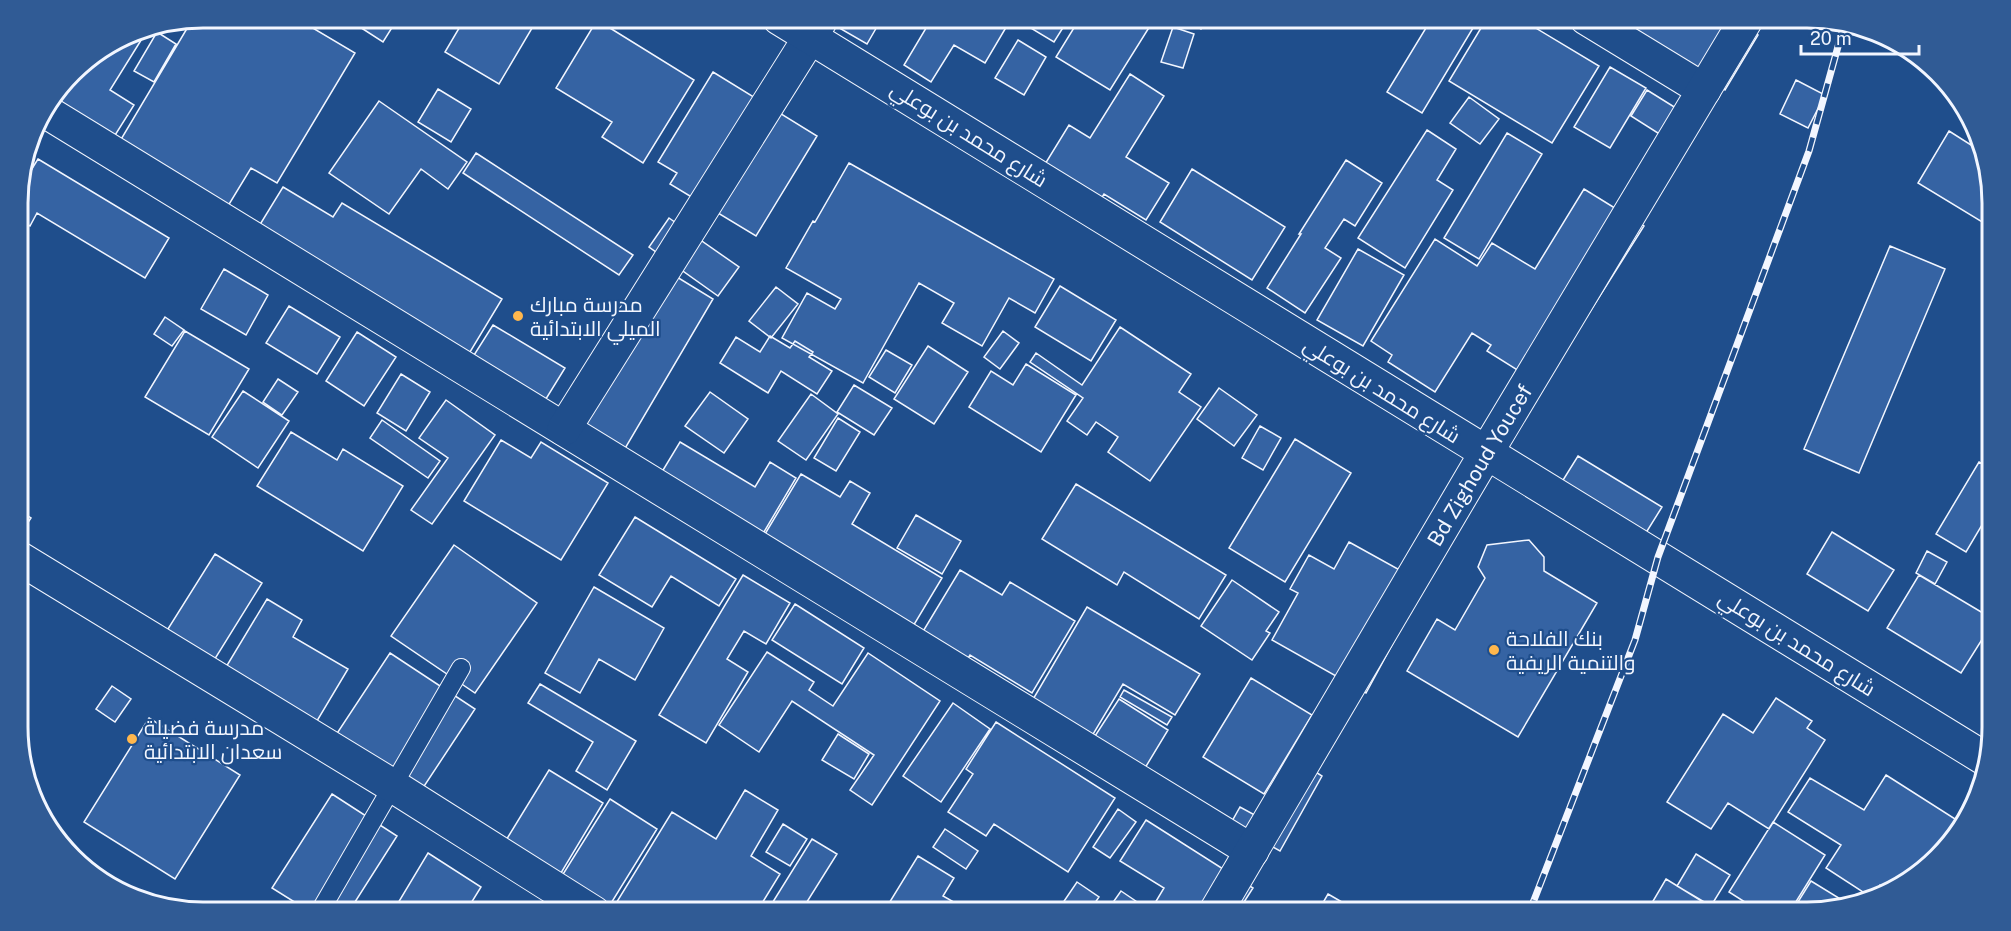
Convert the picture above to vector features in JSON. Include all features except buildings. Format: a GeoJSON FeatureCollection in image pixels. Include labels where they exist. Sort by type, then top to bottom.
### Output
{"type":"FeatureCollection","features":[{"type":"Feature","properties":{"kind":"street"},"geometry":{"type":"LineString","coordinates":[[1603,28],[1704,90]]}},
{"type":"Feature","properties":{"kind":"street","name":"Bd Zighoud Youcef"},"geometry":{"type":"LineString","coordinates":[[1222,902],[1486,453],[1741,28]]}},
{"type":"Feature","properties":{"kind":"street"},"geometry":{"type":"LineString","coordinates":[[564,429],[815,29]]}},
{"type":"Feature","properties":{"kind":"street","name":"شارع محمد بن بوعلي"},"geometry":{"type":"LineString","coordinates":[[819,29],[1486,453],[1980,756]]}},
{"type":"Feature","properties":{"kind":"street"},"geometry":{"type":"LineString","coordinates":[[53,116],[1252,851]]}},
{"type":"Feature","properties":{"kind":"street"},"geometry":{"type":"LineString","coordinates":[[28,564],[393,786],[577,902]]}},
{"type":"Feature","properties":{"kind":"lane"},"geometry":{"type":"LineString","coordinates":[[325,902],[461,668]]}},
{"type":"Feature","properties":{"kind":"railway"},"geometry":{"type":"LineString","coordinates":[[1533,902],[1635,640],[1658,557],[1809,151],[1842,32]]}},
{"type":"Feature","properties":{"kind":"place","name":"مدرسة مبارك الميلي الابتدائية"},"geometry":{"type":"Point","coordinates":[518,316]}},
{"type":"Feature","properties":{"kind":"place","name":"بنك الفلاحة والتنمية الريفية"},"geometry":{"type":"Point","coordinates":[1494,650]}},
{"type":"Feature","properties":{"kind":"place","name":"مدرسة فضيلة سعدان الابتدائية"},"geometry":{"type":"Point","coordinates":[132,739]}}]}
